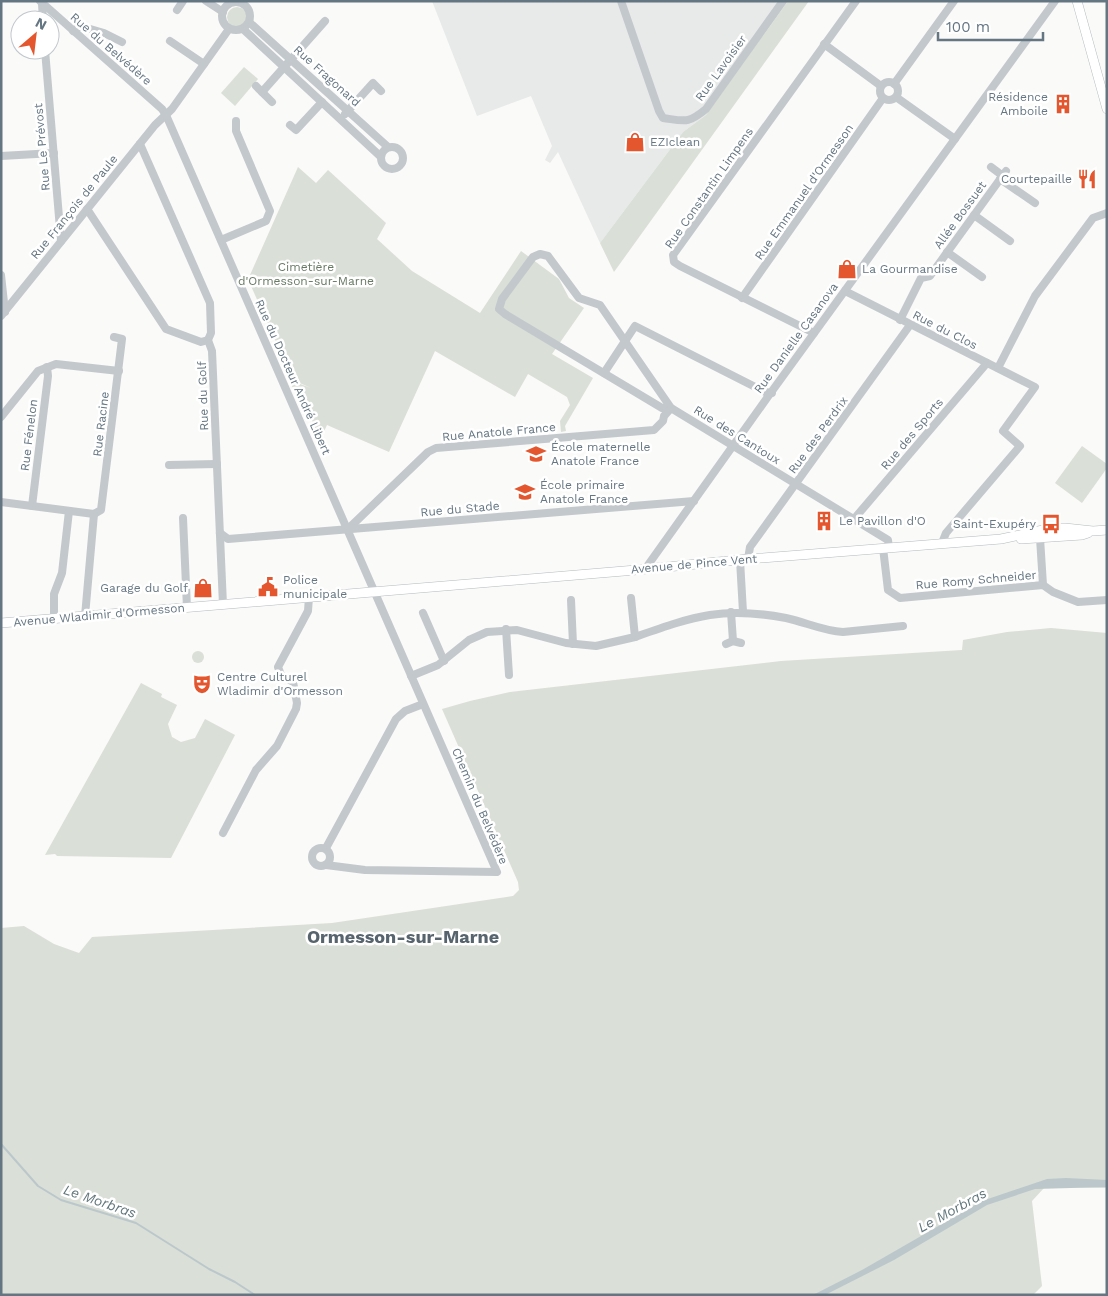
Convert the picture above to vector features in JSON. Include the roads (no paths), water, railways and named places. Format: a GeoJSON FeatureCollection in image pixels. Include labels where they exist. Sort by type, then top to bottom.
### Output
{"type":"FeatureCollection","features":[{"type":"Feature","properties":{"kind":"main road"},"geometry":{"type":"LineString","coordinates":[[1077,1],[1107,109]]}},
{"type":"Feature","properties":{"kind":"main road","name":"Avenue de Pince Vent"},"geometry":{"type":"LineString","coordinates":[[376,592],[1012,537],[1052,528],[1092,531],[1107,530]]}},
{"type":"Feature","properties":{"kind":"main road","name":"Avenue de Pince Vent"},"geometry":{"type":"LineString","coordinates":[[1012,537],[1018,539],[1082,535],[1092,531]]}},
{"type":"Feature","properties":{"kind":"main road","name":"Avenue Wladimir d'Ormesson"},"geometry":{"type":"LineString","coordinates":[[1,623],[376,592]]}},
{"type":"Feature","properties":{"kind":"street"},"geometry":{"type":"LineString","coordinates":[[177,10],[183,1]]}},
{"type":"Feature","properties":{"kind":"street"},"geometry":{"type":"LineString","coordinates":[[206,1],[223,12]]}},
{"type":"Feature","properties":{"kind":"street","name":"Rue Lavoisier"},"geometry":{"type":"LineString","coordinates":[[622,1],[662,118],[681,121],[694,119],[706,109],[783,1]]}},
{"type":"Feature","properties":{"kind":"street","name":"Rue Constantin Limpens"},"geometry":{"type":"LineString","coordinates":[[814,333],[680,266],[674,262],[673,255],[856,1]]}},
{"type":"Feature","properties":{"kind":"street"},"geometry":{"type":"LineString","coordinates":[[894,84],[954,1]]}},
{"type":"Feature","properties":{"kind":"street","name":"Rue Danielle Casanova"},"geometry":{"type":"LineString","coordinates":[[648,569],[648,565],[733,446],[1055,1]]}},
{"type":"Feature","properties":{"kind":"street","name":"Rue du Belvédère"},"geometry":{"type":"LineString","coordinates":[[41,2],[162,109],[166,115]]}},
{"type":"Feature","properties":{"kind":"street"},"geometry":{"type":"LineString","coordinates":[[225,3],[243,3],[248,10],[250,22],[243,29],[229,29],[223,22],[225,3]]}},
{"type":"Feature","properties":{"kind":"street"},"geometry":{"type":"LineString","coordinates":[[272,102],[259,89],[285,68],[291,58],[325,21]]}},
{"type":"Feature","properties":{"kind":"street","name":"Rue Fragonard"},"geometry":{"type":"LineString","coordinates":[[243,29],[380,156],[381,162],[387,168],[394,169],[402,163],[402,154],[398,148],[388,147],[250,22]]}},
{"type":"Feature","properties":{"kind":"street"},"geometry":{"type":"LineString","coordinates":[[73,31],[80,26],[104,33],[122,42]]}},
{"type":"Feature","properties":{"kind":"street","name":"Rue François de Paule"},"geometry":{"type":"LineString","coordinates":[[3,314],[156,124],[166,115],[193,81],[229,29]]}},
{"type":"Feature","properties":{"kind":"street"},"geometry":{"type":"LineString","coordinates":[[170,41],[204,64]]}},
{"type":"Feature","properties":{"kind":"street"},"geometry":{"type":"LineString","coordinates":[[824,44],[881,86]]}},
{"type":"Feature","properties":{"kind":"street","name":"Rue Le Prévost"},"geometry":{"type":"LineString","coordinates":[[46,60],[61,242]]}},
{"type":"Feature","properties":{"kind":"street"},"geometry":{"type":"LineString","coordinates":[[340,119],[373,83],[381,91]]}},
{"type":"Feature","properties":{"kind":"street"},"geometry":{"type":"LineString","coordinates":[[885,83],[894,84],[898,90],[896,97],[891,100],[883,98],[880,92],[881,86],[885,83]]}},
{"type":"Feature","properties":{"kind":"street"},"geometry":{"type":"LineString","coordinates":[[896,97],[955,139]]}},
{"type":"Feature","properties":{"kind":"street","name":"Rue Emmanuel d'Ormesson"},"geometry":{"type":"LineString","coordinates":[[742,298],[883,98]]}},
{"type":"Feature","properties":{"kind":"street"},"geometry":{"type":"LineString","coordinates":[[290,125],[296,130],[322,102]]}},
{"type":"Feature","properties":{"kind":"street","name":"Rue du Docteur André Libert"},"geometry":{"type":"LineString","coordinates":[[166,115],[376,592]]}},
{"type":"Feature","properties":{"kind":"street"},"geometry":{"type":"LineString","coordinates":[[221,240],[266,221],[270,211],[236,131],[236,121]]}},
{"type":"Feature","properties":{"kind":"street","name":"Rue du Golf"},"geometry":{"type":"LineString","coordinates":[[140,144],[210,303],[211,333],[208,340],[212,350],[223,604]]}},
{"type":"Feature","properties":{"kind":"street"},"geometry":{"type":"LineString","coordinates":[[380,156],[388,147]]}},
{"type":"Feature","properties":{"kind":"street"},"geometry":{"type":"LineString","coordinates":[[1,156],[54,153]]}},
{"type":"Feature","properties":{"kind":"street"},"geometry":{"type":"LineString","coordinates":[[991,167],[1035,203]]}},
{"type":"Feature","properties":{"kind":"street","name":"Allée Bossuet"},"geometry":{"type":"LineString","coordinates":[[900,320],[921,278],[930,276],[1003,175]]}},
{"type":"Feature","properties":{"kind":"street"},"geometry":{"type":"LineString","coordinates":[[87,209],[166,329],[201,342],[208,340]]}},
{"type":"Feature","properties":{"kind":"street"},"geometry":{"type":"LineString","coordinates":[[998,368],[1035,296],[1092,218],[1107,213]]}},
{"type":"Feature","properties":{"kind":"street"},"geometry":{"type":"LineString","coordinates":[[974,215],[1010,241]]}},
{"type":"Feature","properties":{"kind":"street"},"geometry":{"type":"LineString","coordinates":[[947,252],[982,277]]}},
{"type":"Feature","properties":{"kind":"street"},"geometry":{"type":"LineString","coordinates":[[540,254],[548,256],[579,298],[600,305],[671,408],[662,408],[499,309],[502,299],[533,257],[540,254]]}},
{"type":"Feature","properties":{"kind":"street"},"geometry":{"type":"LineString","coordinates":[[1,275],[3,314]]}},
{"type":"Feature","properties":{"kind":"street","name":"Rue du Clos"},"geometry":{"type":"LineString","coordinates":[[845,291],[1035,387],[1003,431],[1020,446],[946,533],[942,543]]}},
{"type":"Feature","properties":{"kind":"street","name":"Rue des Perdrix"},"geometry":{"type":"LineString","coordinates":[[744,559],[750,547],[910,325]]}},
{"type":"Feature","properties":{"kind":"street"},"geometry":{"type":"LineString","coordinates":[[604,373],[635,326],[765,392],[772,393]]}},
{"type":"Feature","properties":{"kind":"street","name":"Rue Racine"},"geometry":{"type":"LineString","coordinates":[[85,616],[94,514],[99,513],[102,507],[119,371],[122,339],[114,337]]}},
{"type":"Feature","properties":{"kind":"street","name":"Rue des Sports"},"geometry":{"type":"LineString","coordinates":[[854,520],[987,363]]}},
{"type":"Feature","properties":{"kind":"street"},"geometry":{"type":"LineString","coordinates":[[1,417],[38,370],[56,364],[119,371]]}},
{"type":"Feature","properties":{"kind":"street","name":"Rue Fénelon"},"geometry":{"type":"LineString","coordinates":[[32,506],[48,376],[47,367]]}},
{"type":"Feature","properties":{"kind":"street","name":"Rue Anatole France"},"geometry":{"type":"LineString","coordinates":[[348,529],[428,452],[436,448],[654,430],[663,421],[664,416],[671,408]]}},
{"type":"Feature","properties":{"kind":"street","name":"Rue des Cantoux"},"geometry":{"type":"LineString","coordinates":[[671,408],[888,540],[886,548]]}},
{"type":"Feature","properties":{"kind":"street"},"geometry":{"type":"LineString","coordinates":[[169,465],[217,464]]}},
{"type":"Feature","properties":{"kind":"street","name":"Rue du Stade"},"geometry":{"type":"LineString","coordinates":[[228,539],[694,501]]}},
{"type":"Feature","properties":{"kind":"street"},"geometry":{"type":"LineString","coordinates":[[1,502],[94,514]]}},
{"type":"Feature","properties":{"kind":"street"},"geometry":{"type":"LineString","coordinates":[[54,619],[54,594],[62,573],[69,511]]}},
{"type":"Feature","properties":{"kind":"street"},"geometry":{"type":"LineString","coordinates":[[183,518],[187,608]]}},
{"type":"Feature","properties":{"kind":"street"},"geometry":{"type":"LineString","coordinates":[[220,533],[228,539],[220,547]]}},
{"type":"Feature","properties":{"kind":"street"},"geometry":{"type":"LineString","coordinates":[[1040,538],[1043,585]]}},
{"type":"Feature","properties":{"kind":"street","name":"Rue Romy Schneider"},"geometry":{"type":"LineString","coordinates":[[886,548],[888,590],[900,598],[1043,585],[1053,592],[1078,602],[1107,600]]}},
{"type":"Feature","properties":{"kind":"street"},"geometry":{"type":"LineString","coordinates":[[744,559],[744,612]]}},
{"type":"Feature","properties":{"kind":"street","name":"Chemin du Belvédère"},"geometry":{"type":"LineString","coordinates":[[326,865],[365,870],[497,872],[376,592]]}},
{"type":"Feature","properties":{"kind":"street"},"geometry":{"type":"LineString","coordinates":[[223,833],[256,770],[274,750],[296,709],[298,703],[293,682],[281,675],[278,667],[308,610],[309,597]]}},
{"type":"Feature","properties":{"kind":"street"},"geometry":{"type":"LineString","coordinates":[[631,598],[636,637]]}},
{"type":"Feature","properties":{"kind":"street"},"geometry":{"type":"LineString","coordinates":[[571,600],[573,644]]}},
{"type":"Feature","properties":{"kind":"street"},"geometry":{"type":"LineString","coordinates":[[731,612],[734,643]]}},
{"type":"Feature","properties":{"kind":"street"},"geometry":{"type":"LineString","coordinates":[[411,676],[438,666],[469,640],[487,632],[506,629],[573,644],[596,646],[636,637],[705,614],[731,612],[744,612],[791,619],[833,631],[863,631],[903,626]]}},
{"type":"Feature","properties":{"kind":"street"},"geometry":{"type":"LineString","coordinates":[[423,613],[444,661]]}},
{"type":"Feature","properties":{"kind":"street"},"geometry":{"type":"LineString","coordinates":[[506,629],[509,675]]}},
{"type":"Feature","properties":{"kind":"street"},"geometry":{"type":"LineString","coordinates":[[326,848],[396,719],[405,711],[423,704]]}},
{"type":"Feature","properties":{"kind":"street"},"geometry":{"type":"LineString","coordinates":[[318,848],[326,848],[330,856],[326,865],[319,866],[315,864],[312,860],[312,855],[318,848]]}},
{"type":"Feature","properties":{"kind":"waterway","name":"Le Morbras"},"geometry":{"type":"LineString","coordinates":[[1,1144],[38,1186],[61,1200],[136,1223],[209,1269],[255,1295]]}},
{"type":"Feature","properties":{"kind":"place","name":"Résidence Amboile"},"geometry":{"type":"Point","coordinates":[1063,104]}},
{"type":"Feature","properties":{"kind":"place","name":"EZIclean"},"geometry":{"type":"Point","coordinates":[635,142]}},
{"type":"Feature","properties":{"kind":"place","name":"Courtepaille"},"geometry":{"type":"Point","coordinates":[1087,179]}},
{"type":"Feature","properties":{"kind":"place","name":"La Gourmandise"},"geometry":{"type":"Point","coordinates":[847,269]}},
{"type":"Feature","properties":{"kind":"place","name":"École maternelle Anatole France"},"geometry":{"type":"Point","coordinates":[536,454]}},
{"type":"Feature","properties":{"kind":"place","name":"École primaire Anatole France"},"geometry":{"type":"Point","coordinates":[525,492]}},
{"type":"Feature","properties":{"kind":"place","name":"Le Pavillon d'O"},"geometry":{"type":"Point","coordinates":[824,521]}},
{"type":"Feature","properties":{"kind":"place","name":"Saint-Exupéry"},"geometry":{"type":"Point","coordinates":[1051,524]}},
{"type":"Feature","properties":{"kind":"place","name":"Police municipale"},"geometry":{"type":"Point","coordinates":[268,587]}},
{"type":"Feature","properties":{"kind":"place","name":"Garage du Golf"},"geometry":{"type":"Point","coordinates":[203,588]}},
{"type":"Feature","properties":{"kind":"place","name":"Centre Culturel Wladimir d'Ormesson"},"geometry":{"type":"Point","coordinates":[202,684]}},
{"type":"Feature","properties":{"kind":"district","name":"Ormesson-sur-Marne"},"geometry":{"type":"Point","coordinates":[403,936]}},
{"type":"Feature","properties":{"kind":"park label","name":"Cimetière d'Ormesson-sur-Marne"},"geometry":{"type":"Point","coordinates":[306,274]}}]}
